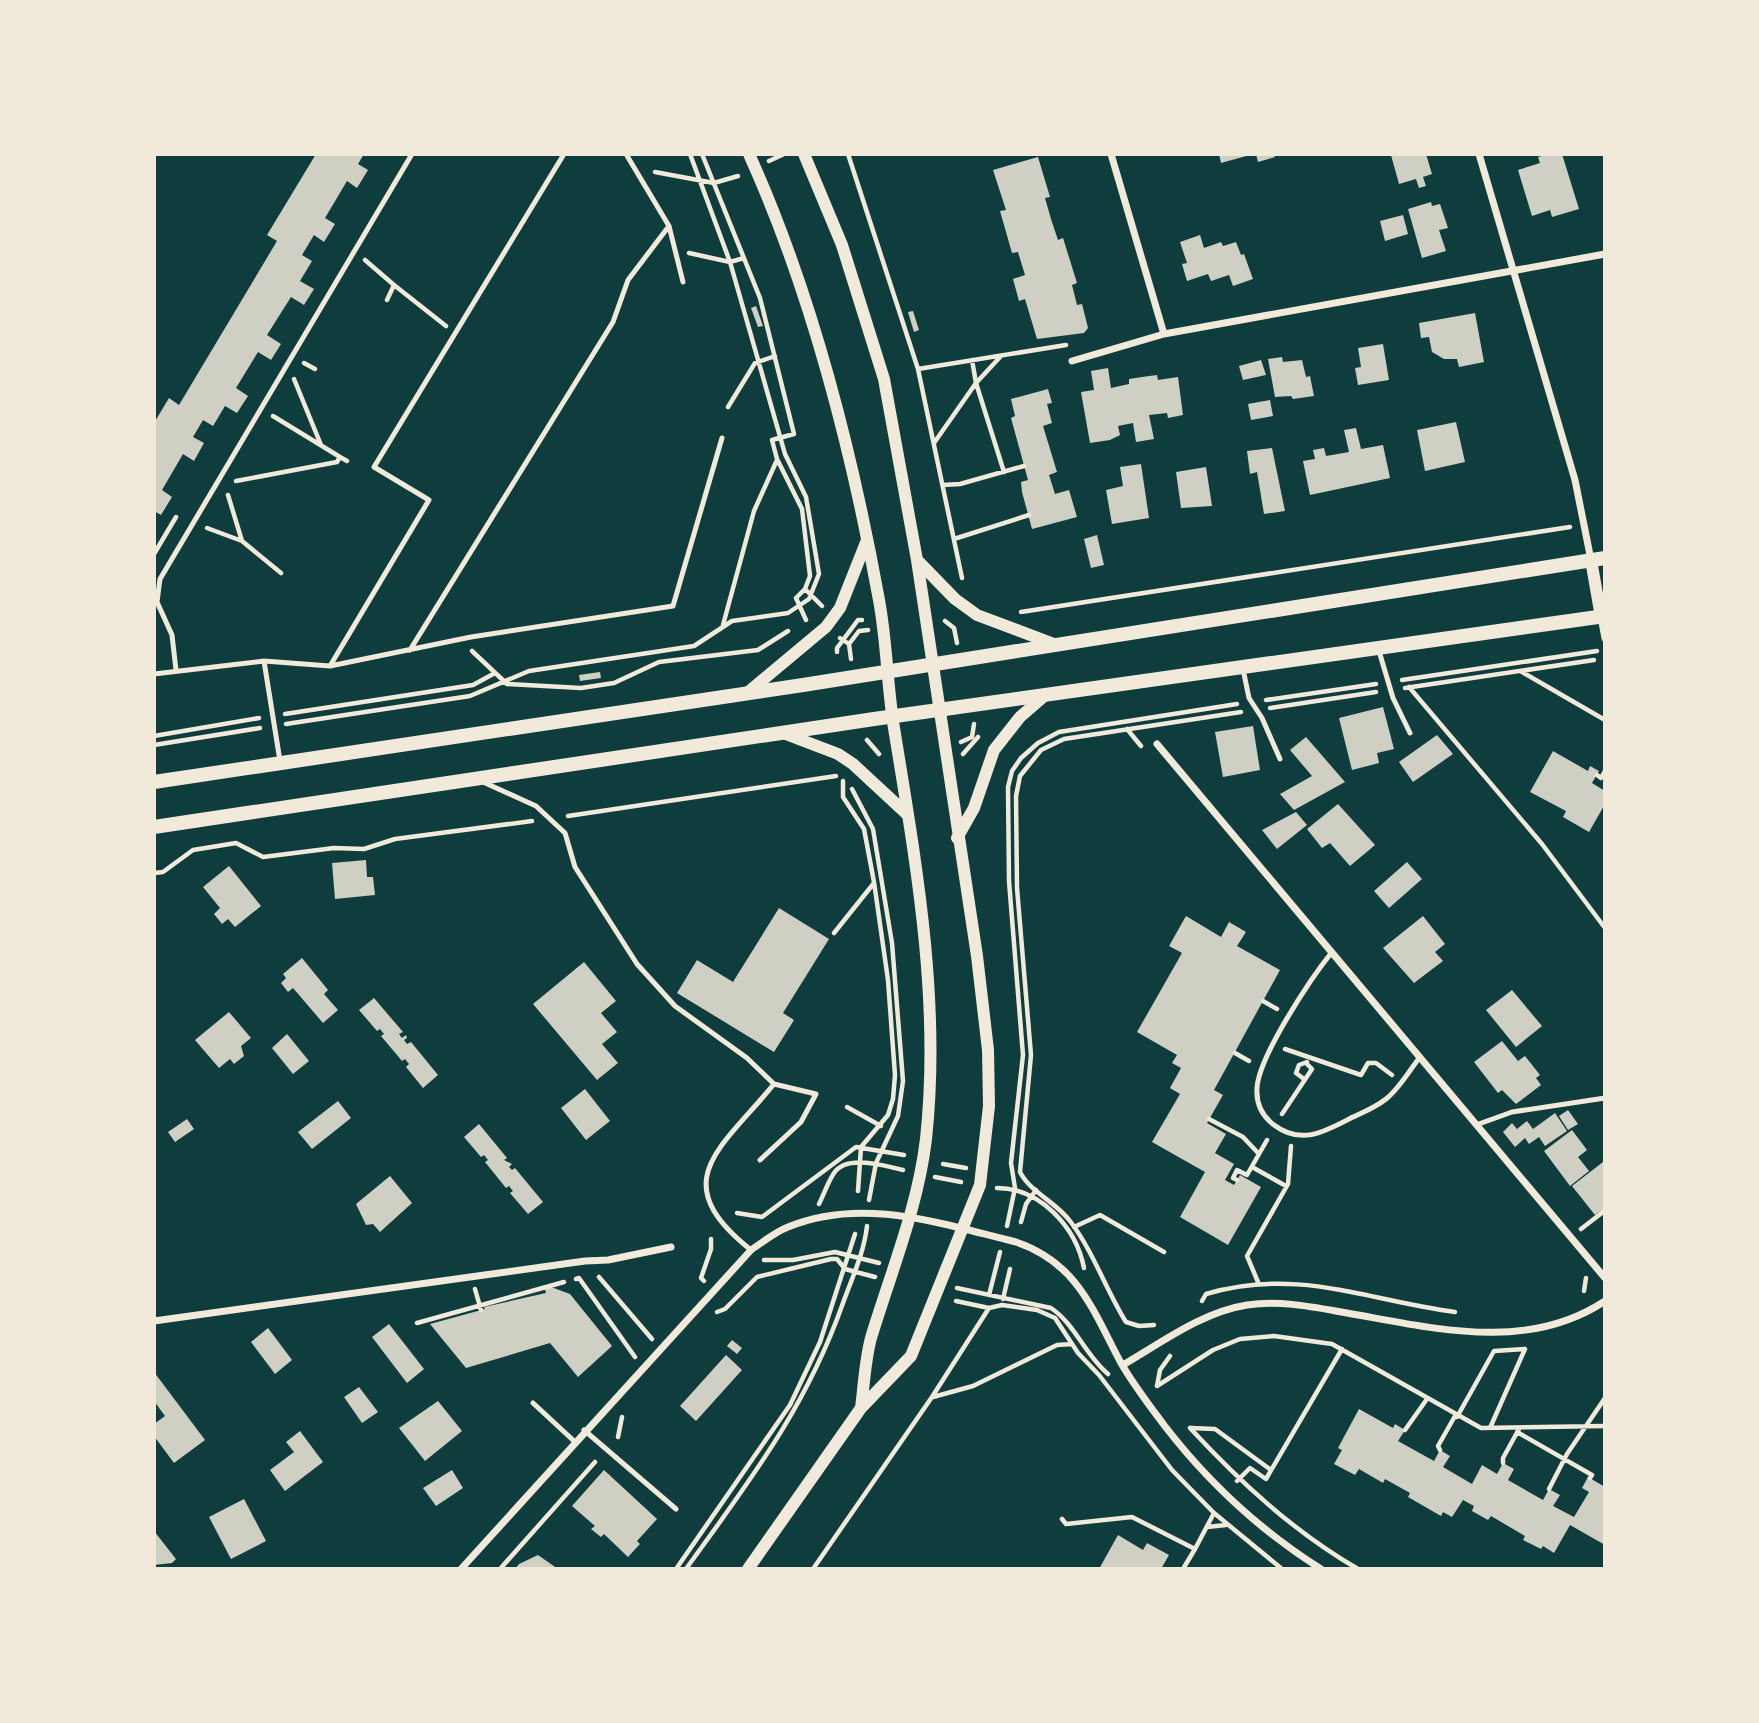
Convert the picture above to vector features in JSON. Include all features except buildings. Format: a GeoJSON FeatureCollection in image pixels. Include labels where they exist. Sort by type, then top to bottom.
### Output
{"type":"FeatureCollection","features":[{"type":"Feature","properties":{"kind":"main road"},"geometry":{"type":"LineString","coordinates":[[154,782],[890,671],[1598,559]]}},
{"type":"Feature","properties":{"kind":"main road"},"geometry":{"type":"LineString","coordinates":[[154,827],[892,716],[1243,669],[1603,616]]}},
{"type":"Feature","properties":{"kind":"street"},"geometry":{"type":"LineString","coordinates":[[749,154],[772,210],[821,355],[867,540],[890,671],[892,716],[908,815],[930,1024],[926,1139],[909,1217],[870,1340],[861,1408]]}},
{"type":"Feature","properties":{"kind":"street"},"geometry":{"type":"LineString","coordinates":[[748,1569],[861,1408],[911,1356],[963,1230],[983,1172],[990,1086],[981,984],[917,559],[884,379],[842,245],[804,154]]}},
{"type":"Feature","properties":{"kind":"street"},"geometry":{"type":"LineString","coordinates":[[1111,154],[1164,334]]}},
{"type":"Feature","properties":{"kind":"street"},"geometry":{"type":"LineString","coordinates":[[1479,154],[1515,268],[1598,559],[1605,638]]}},
{"type":"Feature","properties":{"kind":"street"},"geometry":{"type":"LineString","coordinates":[[1072,361],[1164,334],[1515,268],[1605,254]]}},
{"type":"Feature","properties":{"kind":"street"},"geometry":{"type":"LineString","coordinates":[[747,693],[826,627],[840,608],[867,540]]}},
{"type":"Feature","properties":{"kind":"street"},"geometry":{"type":"LineString","coordinates":[[917,559],[955,599],[977,615],[1054,643]]}},
{"type":"Feature","properties":{"kind":"street"},"geometry":{"type":"LineString","coordinates":[[957,838],[974,808],[994,750],[1020,717],[1043,696]]}},
{"type":"Feature","properties":{"kind":"street"},"geometry":{"type":"LineString","coordinates":[[783,733],[838,754],[853,764],[908,815]]}},
{"type":"Feature","properties":{"kind":"street"},"geometry":{"type":"LineString","coordinates":[[1157,744],[1605,1278]]}},
{"type":"Feature","properties":{"kind":"street"},"geometry":{"type":"LineString","coordinates":[[461,1569],[584,1430],[751,1250],[785,1228],[811,1219],[856,1212],[909,1217],[1033,1247],[1068,1273],[1091,1303],[1122,1365],[1180,1445],[1261,1525],[1321,1569]]}},
{"type":"Feature","properties":{"kind":"street"},"geometry":{"type":"LineString","coordinates":[[154,1321],[585,1261],[608,1261],[671,1247]]}},
{"type":"Feature","properties":{"kind":"street"},"geometry":{"type":"LineString","coordinates":[[1122,1365],[1218,1313],[1259,1304],[1308,1306],[1455,1330],[1495,1333],[1532,1331],[1573,1319],[1605,1301]]}},
{"type":"Feature","properties":{"kind":"lane"},"geometry":{"type":"LineString","coordinates":[[176,670],[172,635],[157,602],[160,579],[412,154]]}},
{"type":"Feature","properties":{"kind":"lane"},"geometry":{"type":"LineString","coordinates":[[330,666],[429,500],[374,467],[564,154]]}},
{"type":"Feature","properties":{"kind":"lane"},"geometry":{"type":"LineString","coordinates":[[626,154],[668,226],[683,282]]}},
{"type":"Feature","properties":{"kind":"lane"},"geometry":{"type":"LineString","coordinates":[[410,650],[613,322],[628,280],[668,226]]}},
{"type":"Feature","properties":{"kind":"lane"},"geometry":{"type":"LineString","coordinates":[[154,674],[264,661],[330,666],[460,639],[673,606],[722,438]]}},
{"type":"Feature","properties":{"kind":"lane"},"geometry":{"type":"LineString","coordinates":[[1378,649],[1390,690],[1410,733]]}},
{"type":"Feature","properties":{"kind":"lane"},"geometry":{"type":"LineString","coordinates":[[264,661],[280,762]]}},
{"type":"Feature","properties":{"kind":"lane"},"geometry":{"type":"LineString","coordinates":[[1243,669],[1249,698],[1280,759]]}},
{"type":"Feature","properties":{"kind":"lane"},"geometry":{"type":"LineString","coordinates":[[473,779],[526,801],[552,818],[565,833],[575,867],[638,964],[675,1006],[747,1058],[774,1084],[816,1094],[801,1122],[760,1160]]}},
{"type":"Feature","properties":{"kind":"lane"},"geometry":{"type":"LineString","coordinates":[[1332,952],[1310,983],[1269,1054],[1257,1083],[1257,1099],[1262,1113],[1275,1126],[1292,1134],[1311,1136],[1328,1130],[1386,1099],[1420,1057]]}},
{"type":"Feature","properties":{"kind":"lane"},"geometry":{"type":"LineString","coordinates":[[751,1250],[715,1216],[705,1193],[705,1182],[709,1165],[774,1084]]}},
{"type":"Feature","properties":{"kind":"lane"},"geometry":{"type":"LineString","coordinates":[[1476,1125],[1512,1112],[1605,1097]]}},
{"type":"Feature","properties":{"kind":"lane"},"geometry":{"type":"LineString","coordinates":[[533,1403],[574,1441]]}},
{"type":"Feature","properties":{"kind":"lane"},"geometry":{"type":"LineString","coordinates":[[584,1430],[676,1509]]}},
{"type":"Feature","properties":{"kind":"path"},"geometry":{"type":"LineString","coordinates":[[154,745],[470,696],[529,671],[694,646],[703,643],[723,625],[742,618],[788,613],[800,607],[812,595],[819,574],[811,515],[806,497],[785,454],[730,262],[690,154]]}},
{"type":"Feature","properties":{"kind":"path"},"geometry":{"type":"LineString","coordinates":[[702,154],[760,298],[794,434],[772,440],[777,459],[802,509],[810,572],[805,589],[796,598],[805,621],[820,604]]}},
{"type":"Feature","properties":{"kind":"path"},"geometry":{"type":"LineString","coordinates":[[769,161],[784,154]]}},
{"type":"Feature","properties":{"kind":"path"},"geometry":{"type":"LineString","coordinates":[[848,154],[918,369],[965,586]]}},
{"type":"Feature","properties":{"kind":"path"},"geometry":{"type":"LineString","coordinates":[[641,176],[649,172],[714,183],[738,176]]}},
{"type":"Feature","properties":{"kind":"path"},"geometry":{"type":"LineString","coordinates":[[675,249],[730,262],[744,258]]}},
{"type":"Feature","properties":{"kind":"path"},"geometry":{"type":"LineString","coordinates":[[363,259],[433,317]]}},
{"type":"Feature","properties":{"kind":"path"},"geometry":{"type":"LineString","coordinates":[[387,300],[394,285]]}},
{"type":"Feature","properties":{"kind":"path"},"geometry":{"type":"LineString","coordinates":[[918,369],[1068,345]]}},
{"type":"Feature","properties":{"kind":"path"},"geometry":{"type":"LineString","coordinates":[[934,443],[976,383],[1001,355]]}},
{"type":"Feature","properties":{"kind":"path"},"geometry":{"type":"LineString","coordinates":[[728,407],[755,363],[775,356]]}},
{"type":"Feature","properties":{"kind":"path"},"geometry":{"type":"LineString","coordinates":[[972,360],[976,383],[1004,472]]}},
{"type":"Feature","properties":{"kind":"path"},"geometry":{"type":"LineString","coordinates":[[301,362],[315,369]]}},
{"type":"Feature","properties":{"kind":"path"},"geometry":{"type":"LineString","coordinates":[[294,377],[321,446]]}},
{"type":"Feature","properties":{"kind":"path"},"geometry":{"type":"LineString","coordinates":[[270,414],[347,461]]}},
{"type":"Feature","properties":{"kind":"path"},"geometry":{"type":"LineString","coordinates":[[230,479],[337,462],[340,457]]}},
{"type":"Feature","properties":{"kind":"path"},"geometry":{"type":"LineString","coordinates":[[723,625],[754,511],[777,459]]}},
{"type":"Feature","properties":{"kind":"path"},"geometry":{"type":"LineString","coordinates":[[943,485],[960,484],[1024,467]]}},
{"type":"Feature","properties":{"kind":"path"},"geometry":{"type":"LineString","coordinates":[[226,487],[242,541]]}},
{"type":"Feature","properties":{"kind":"path"},"geometry":{"type":"LineString","coordinates":[[954,539],[1029,515]]}},
{"type":"Feature","properties":{"kind":"path"},"geometry":{"type":"LineString","coordinates":[[202,526],[242,541],[281,573]]}},
{"type":"Feature","properties":{"kind":"path"},"geometry":{"type":"LineString","coordinates":[[1011,610],[1037,610],[1562,528]]}},
{"type":"Feature","properties":{"kind":"path"},"geometry":{"type":"LineString","coordinates":[[805,589],[826,609]]}},
{"type":"Feature","properties":{"kind":"path"},"geometry":{"type":"LineString","coordinates":[[837,652],[837,648],[858,620],[862,620]]}},
{"type":"Feature","properties":{"kind":"path"},"geometry":{"type":"LineString","coordinates":[[460,639],[507,684],[572,689],[614,683],[659,662],[758,650],[794,628]]}},
{"type":"Feature","properties":{"kind":"path"},"geometry":{"type":"LineString","coordinates":[[850,651],[849,644],[859,631],[864,630]]}},
{"type":"Feature","properties":{"kind":"path"},"geometry":{"type":"LineString","coordinates":[[1393,681],[1589,652]]}},
{"type":"Feature","properties":{"kind":"path"},"geometry":{"type":"LineString","coordinates":[[1396,689],[1594,660]]}},
{"type":"Feature","properties":{"kind":"path"},"geometry":{"type":"LineString","coordinates":[[1518,671],[1605,720]]}},
{"type":"Feature","properties":{"kind":"path"},"geometry":{"type":"LineString","coordinates":[[154,736],[473,685],[495,673]]}},
{"type":"Feature","properties":{"kind":"path"},"geometry":{"type":"LineString","coordinates":[[1409,687],[1538,838],[1605,928]]}},
{"type":"Feature","properties":{"kind":"path"},"geometry":{"type":"LineString","coordinates":[[1159,1323],[1151,1327],[1126,1322],[1074,1227],[1056,1205],[1036,1191],[1020,1172],[1031,1055],[1017,888],[1016,796],[1020,776],[1032,758],[1044,747],[1076,735],[1384,691]]}},
{"type":"Feature","properties":{"kind":"path"},"geometry":{"type":"LineString","coordinates":[[1009,1215],[1015,1188],[1011,1172],[1023,1047],[1010,900],[1008,787],[1012,771],[1025,753],[1059,732],[1149,717]]}},
{"type":"Feature","properties":{"kind":"path"},"geometry":{"type":"LineString","coordinates":[[972,737],[974,721]]}},
{"type":"Feature","properties":{"kind":"path"},"geometry":{"type":"LineString","coordinates":[[959,756],[966,754],[984,729]]}},
{"type":"Feature","properties":{"kind":"path"},"geometry":{"type":"LineString","coordinates":[[864,734],[878,754]]}},
{"type":"Feature","properties":{"kind":"path"},"geometry":{"type":"LineString","coordinates":[[1018,749],[1032,758]]}},
{"type":"Feature","properties":{"kind":"path"},"geometry":{"type":"LineString","coordinates":[[1597,775],[1601,778],[1605,771]]}},
{"type":"Feature","properties":{"kind":"path"},"geometry":{"type":"LineString","coordinates":[[154,873],[163,872],[193,850],[236,843],[263,857],[334,848],[364,849],[395,839],[833,775],[843,780],[844,797],[863,825],[874,882],[888,980],[895,1075],[893,1099],[881,1126],[861,1147],[843,1155],[762,1217],[737,1213]]}},
{"type":"Feature","properties":{"kind":"path"},"geometry":{"type":"LineString","coordinates":[[853,783],[854,797],[873,829],[892,943],[903,1091],[898,1116],[876,1163],[870,1191]]}},
{"type":"Feature","properties":{"kind":"path"},"geometry":{"type":"LineString","coordinates":[[834,933],[874,882]]}},
{"type":"Feature","properties":{"kind":"path"},"geometry":{"type":"LineString","coordinates":[[1263,1001],[1274,1008]]}},
{"type":"Feature","properties":{"kind":"path"},"geometry":{"type":"LineString","coordinates":[[1285,1049],[1361,1074],[1368,1063],[1376,1063],[1401,1081]]}},
{"type":"Feature","properties":{"kind":"path"},"geometry":{"type":"LineString","coordinates":[[1307,1064],[1309,1057]]}},
{"type":"Feature","properties":{"kind":"path"},"geometry":{"type":"LineString","coordinates":[[1282,1115],[1305,1079],[1309,1078],[1312,1069],[1307,1064]]}},
{"type":"Feature","properties":{"kind":"path"},"geometry":{"type":"LineString","coordinates":[[1305,1079],[1296,1073],[1299,1065],[1307,1064]]}},
{"type":"Feature","properties":{"kind":"path"},"geometry":{"type":"LineString","coordinates":[[847,1107],[881,1126]]}},
{"type":"Feature","properties":{"kind":"path"},"geometry":{"type":"LineString","coordinates":[[1209,1119],[1243,1137],[1259,1154]]}},
{"type":"Feature","properties":{"kind":"path"},"geometry":{"type":"LineString","coordinates":[[1258,1282],[1247,1256],[1286,1186],[1292,1134]]}},
{"type":"Feature","properties":{"kind":"path"},"geometry":{"type":"LineString","coordinates":[[1237,1180],[1233,1178],[1237,1170],[1247,1175],[1267,1140]]}},
{"type":"Feature","properties":{"kind":"path"},"geometry":{"type":"LineString","coordinates":[[861,1147],[904,1155]]}},
{"type":"Feature","properties":{"kind":"path"},"geometry":{"type":"LineString","coordinates":[[858,1191],[861,1147]]}},
{"type":"Feature","properties":{"kind":"path"},"geometry":{"type":"LineString","coordinates":[[811,1219],[835,1171],[859,1164],[876,1163],[902,1170]]}},
{"type":"Feature","properties":{"kind":"path"},"geometry":{"type":"LineString","coordinates":[[943,1164],[968,1169]]}},
{"type":"Feature","properties":{"kind":"path"},"geometry":{"type":"LineString","coordinates":[[1252,1167],[1286,1186]]}},
{"type":"Feature","properties":{"kind":"path"},"geometry":{"type":"LineString","coordinates":[[1004,1173],[1020,1172]]}},
{"type":"Feature","properties":{"kind":"path"},"geometry":{"type":"LineString","coordinates":[[941,1178],[965,1183]]}},
{"type":"Feature","properties":{"kind":"path"},"geometry":{"type":"LineString","coordinates":[[995,1188],[1015,1188],[1032,1196],[1052,1211],[1071,1237],[1083,1262],[1091,1303]]}},
{"type":"Feature","properties":{"kind":"path"},"geometry":{"type":"LineString","coordinates":[[1021,1222],[1036,1191]]}},
{"type":"Feature","properties":{"kind":"path"},"geometry":{"type":"LineString","coordinates":[[1584,1227],[1602,1212]]}},
{"type":"Feature","properties":{"kind":"path"},"geometry":{"type":"LineString","coordinates":[[1074,1227],[1100,1215],[1164,1252]]}},
{"type":"Feature","properties":{"kind":"path"},"geometry":{"type":"LineString","coordinates":[[676,1569],[784,1417],[816,1352],[855,1234]]}},
{"type":"Feature","properties":{"kind":"path"},"geometry":{"type":"LineString","coordinates":[[686,1569],[798,1408],[824,1356],[866,1237]]}},
{"type":"Feature","properties":{"kind":"path"},"geometry":{"type":"LineString","coordinates":[[705,1281],[701,1278],[711,1249],[711,1239]]}},
{"type":"Feature","properties":{"kind":"path"},"geometry":{"type":"LineString","coordinates":[[741,1261],[793,1260],[835,1252],[859,1256],[883,1265]]}},
{"type":"Feature","properties":{"kind":"path"},"geometry":{"type":"LineString","coordinates":[[713,1314],[725,1309],[758,1277],[767,1273],[837,1259],[845,1269],[877,1278]]}},
{"type":"Feature","properties":{"kind":"path"},"geometry":{"type":"LineString","coordinates":[[585,1261],[660,1348]]}},
{"type":"Feature","properties":{"kind":"path"},"geometry":{"type":"LineString","coordinates":[[1002,1305],[1010,1269]]}},
{"type":"Feature","properties":{"kind":"path"},"geometry":{"type":"LineString","coordinates":[[989,1295],[996,1271]]}},
{"type":"Feature","properties":{"kind":"path"},"geometry":{"type":"LineString","coordinates":[[417,1324],[579,1278],[624,1342]]}},
{"type":"Feature","properties":{"kind":"path"},"geometry":{"type":"LineString","coordinates":[[1575,1297],[1586,1289],[1586,1278]]}},
{"type":"Feature","properties":{"kind":"path"},"geometry":{"type":"LineString","coordinates":[[1194,1306],[1201,1303],[1206,1294],[1258,1282],[1286,1282],[1468,1313]]}},
{"type":"Feature","properties":{"kind":"path"},"geometry":{"type":"LineString","coordinates":[[964,1290],[1051,1308],[1060,1314],[1088,1356],[1107,1374],[1135,1384]]}},
{"type":"Feature","properties":{"kind":"path"},"geometry":{"type":"LineString","coordinates":[[477,1296],[481,1308]]}},
{"type":"Feature","properties":{"kind":"path"},"geometry":{"type":"LineString","coordinates":[[956,1301],[989,1308],[1002,1305],[1048,1314],[1099,1375],[1151,1445],[1212,1510],[1282,1569]]}},
{"type":"Feature","properties":{"kind":"path"},"geometry":{"type":"LineString","coordinates":[[813,1569],[932,1397],[989,1308]]}},
{"type":"Feature","properties":{"kind":"path"},"geometry":{"type":"LineString","coordinates":[[1490,1428],[1532,1331]]}},
{"type":"Feature","properties":{"kind":"path"},"geometry":{"type":"LineString","coordinates":[[1157,1386],[1194,1359],[1240,1339],[1274,1336],[1332,1343],[1481,1428],[1518,1430],[1605,1426]]}},
{"type":"Feature","properties":{"kind":"path"},"geometry":{"type":"LineString","coordinates":[[932,1397],[973,1386],[1057,1345],[1072,1344]]}},
{"type":"Feature","properties":{"kind":"path"},"geometry":{"type":"LineString","coordinates":[[1237,1481],[1250,1468],[1266,1479],[1342,1349]]}},
{"type":"Feature","properties":{"kind":"path"},"geometry":{"type":"LineString","coordinates":[[1440,1450],[1438,1446],[1494,1351],[1525,1349]]}},
{"type":"Feature","properties":{"kind":"path"},"geometry":{"type":"LineString","coordinates":[[1165,1397],[1157,1386],[1160,1370],[1170,1356]]}},
{"type":"Feature","properties":{"kind":"path"},"geometry":{"type":"LineString","coordinates":[[1549,1489],[1549,1484],[1564,1459],[1605,1398]]}},
{"type":"Feature","properties":{"kind":"path"},"geometry":{"type":"LineString","coordinates":[[1405,1430],[1427,1399]]}},
{"type":"Feature","properties":{"kind":"path"},"geometry":{"type":"LineString","coordinates":[[618,1437],[622,1417],[630,1408]]}},
{"type":"Feature","properties":{"kind":"path"},"geometry":{"type":"LineString","coordinates":[[1182,1419],[1237,1481],[1308,1537],[1358,1569]]}},
{"type":"Feature","properties":{"kind":"path"},"geometry":{"type":"LineString","coordinates":[[1190,1428],[1214,1429],[1271,1470]]}},
{"type":"Feature","properties":{"kind":"path"},"geometry":{"type":"LineString","coordinates":[[1518,1430],[1592,1475],[1590,1478]]}},
{"type":"Feature","properties":{"kind":"path"},"geometry":{"type":"LineString","coordinates":[[1503,1463],[1518,1430]]}},
{"type":"Feature","properties":{"kind":"path"},"geometry":{"type":"LineString","coordinates":[[500,1569],[595,1462]]}},
{"type":"Feature","properties":{"kind":"path"},"geometry":{"type":"LineString","coordinates":[[1183,1569],[1206,1527],[1212,1510]]}},
{"type":"Feature","properties":{"kind":"path"},"geometry":{"type":"LineString","coordinates":[[1062,1519],[1064,1525],[1132,1517],[1195,1549]]}},
{"type":"Feature","properties":{"kind":"path"},"geometry":{"type":"LineString","coordinates":[[1206,1527],[1227,1524]]}}]}
